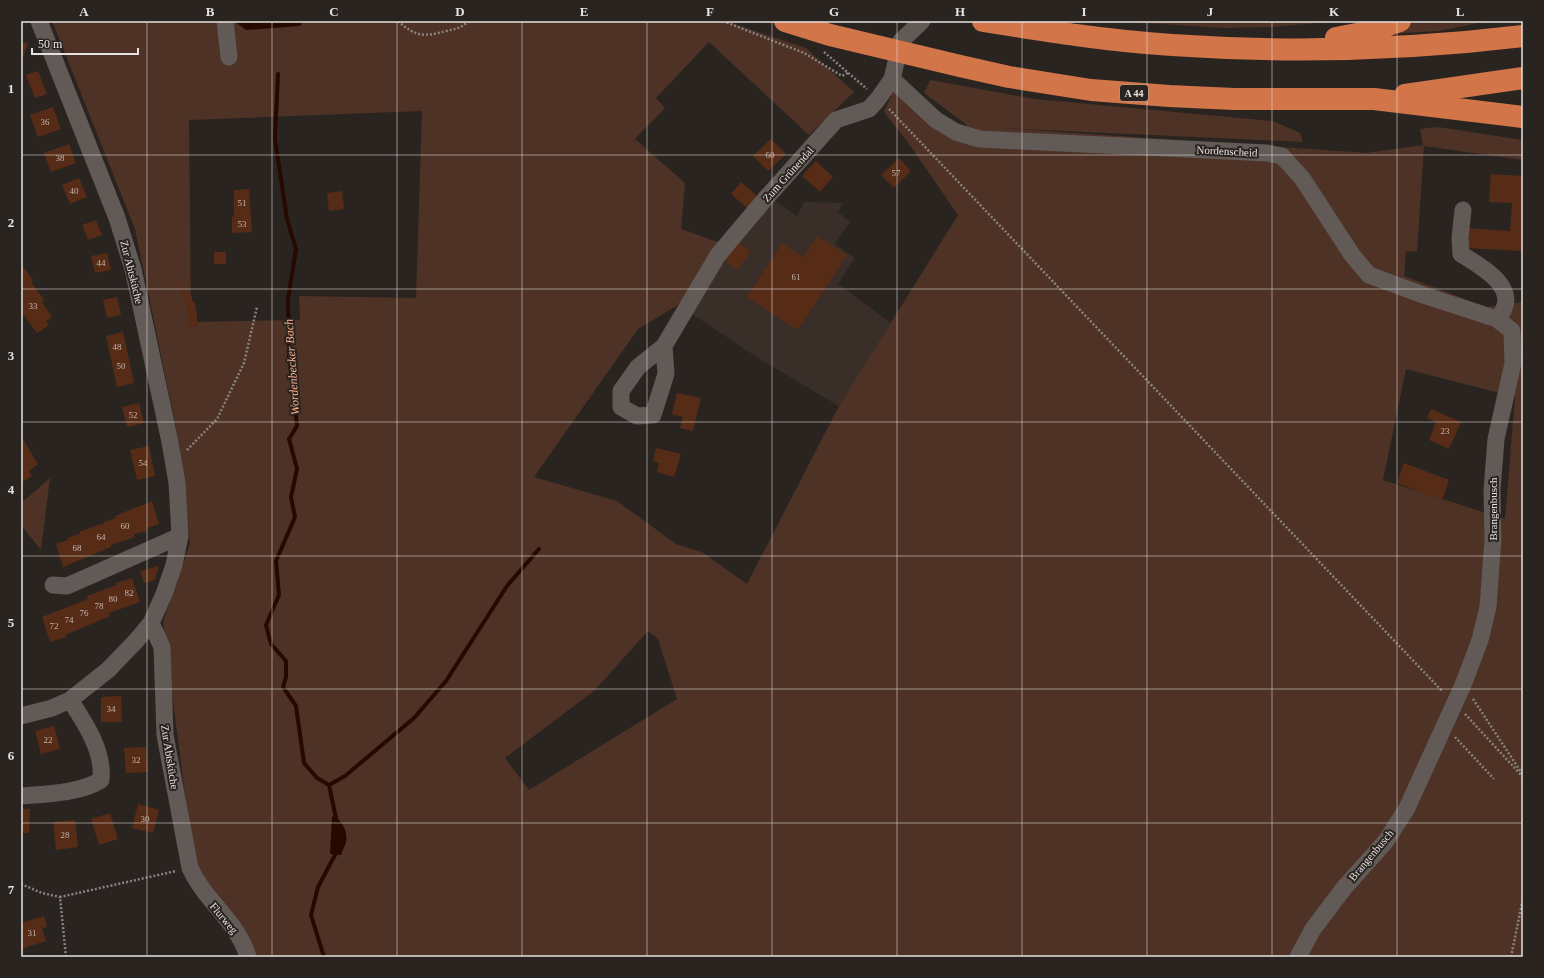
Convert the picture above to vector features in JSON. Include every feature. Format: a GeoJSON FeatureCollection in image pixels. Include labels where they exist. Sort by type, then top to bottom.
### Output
{"type":"FeatureCollection","features":[{"type":"Feature","properties":{"kind":"highway","name":"A 44"},"geometry":{"type":"LineString","coordinates":[[785,21],[830,34],[960,66],[1009,77],[1091,90],[1170,96],[1374,100],[1523,78]]}},
{"type":"Feature","properties":{"kind":"highway"},"geometry":{"type":"LineString","coordinates":[[983,21],[1172,45],[1253,48],[1391,48],[1523,36]]}},
{"type":"Feature","properties":{"kind":"highway"},"geometry":{"type":"LineString","coordinates":[[1253,48],[1372,32],[1400,21]]}},
{"type":"Feature","properties":{"kind":"highway"},"geometry":{"type":"LineString","coordinates":[[1374,100],[1523,117]]}},
{"type":"Feature","properties":{"kind":"street","name":"Zur Abtsküche"},"geometry":{"type":"LineString","coordinates":[[21,716],[52,708],[70,700],[96,681],[119,659],[151,623],[164,594],[174,565],[180,536],[177,483],[173,458],[133,269],[117,218],[38,21]]}},
{"type":"Feature","properties":{"kind":"street"},"geometry":{"type":"LineString","coordinates":[[225,21],[229,57]]}},
{"type":"Feature","properties":{"kind":"street","name":"Zum Grünendal"},"geometry":{"type":"LineString","coordinates":[[664,346],[718,255],[766,198],[836,120],[869,109],[878,99],[892,79],[901,41],[922,21]]}},
{"type":"Feature","properties":{"kind":"street","name":"Nordenscheid"},"geometry":{"type":"LineString","coordinates":[[892,79],[936,120],[956,132],[979,139],[1267,153],[1282,156],[1302,178],[1352,255],[1368,275],[1497,319],[1512,331]]}},
{"type":"Feature","properties":{"kind":"street"},"geometry":{"type":"LineString","coordinates":[[1463,210],[1460,238],[1461,254],[1498,280],[1506,297],[1504,311],[1497,319]]}},
{"type":"Feature","properties":{"kind":"street","name":"Brangenbusch"},"geometry":{"type":"LineString","coordinates":[[1298,957],[1313,929],[1344,888],[1386,842],[1407,808],[1463,685],[1480,640],[1488,607],[1493,539],[1492,490],[1496,439],[1513,362],[1512,331]]}},
{"type":"Feature","properties":{"kind":"street"},"geometry":{"type":"LineString","coordinates":[[53,585],[67,586],[180,536]]}},
{"type":"Feature","properties":{"kind":"street","name":"Zur Abtsküche"},"geometry":{"type":"LineString","coordinates":[[151,623],[162,647],[165,735],[193,875]]}},
{"type":"Feature","properties":{"kind":"street"},"geometry":{"type":"LineString","coordinates":[[21,796],[57,793],[91,785],[101,780],[102,771],[99,754],[70,700]]}},
{"type":"Feature","properties":{"kind":"street","name":"Flurweg"},"geometry":{"type":"LineString","coordinates":[[193,875],[207,898],[234,928],[245,946],[248,957]]}},
{"type":"Feature","properties":{"kind":"path"},"geometry":{"type":"LineString","coordinates":[[398,21],[409,30],[428,36],[463,27],[468,21]]}},
{"type":"Feature","properties":{"kind":"path"},"geometry":{"type":"LineString","coordinates":[[723,21],[804,53],[842,76],[848,73]]}},
{"type":"Feature","properties":{"kind":"path"},"geometry":{"type":"LineString","coordinates":[[821,50],[878,99],[993,216],[1445,694]]}},
{"type":"Feature","properties":{"kind":"path"},"geometry":{"type":"LineString","coordinates":[[173,458],[187,451],[217,419],[244,364],[257,307]]}},
{"type":"Feature","properties":{"kind":"path"},"geometry":{"type":"LineString","coordinates":[[1463,685],[1523,776]]}},
{"type":"Feature","properties":{"kind":"path"},"geometry":{"type":"LineString","coordinates":[[1461,710],[1523,776]]}},
{"type":"Feature","properties":{"kind":"path"},"geometry":{"type":"LineString","coordinates":[[1445,726],[1494,779]]}},
{"type":"Feature","properties":{"kind":"path"},"geometry":{"type":"LineString","coordinates":[[21,884],[42,893],[60,897],[193,875]]}},
{"type":"Feature","properties":{"kind":"path"},"geometry":{"type":"LineString","coordinates":[[60,897],[66,957]]}},
{"type":"Feature","properties":{"kind":"path"},"geometry":{"type":"LineString","coordinates":[[1511,957],[1523,898]]}},
{"type":"Feature","properties":{"kind":"shaded area"},"geometry":{"type":"Polygon","coordinates":[[[52,21],[725,21],[806,48],[854,92],[809,135],[709,42],[656,98],[665,108],[635,139],[685,183],[681,229],[721,243],[681,303],[638,329],[534,477],[617,501],[676,544],[702,552],[747,584],[839,406],[958,215],[907,141],[884,112],[894,89],[957,139],[967,125],[924,93],[930,80],[1035,99],[1273,121],[1300,133],[1303,142],[1001,128],[1367,153],[1423,145],[1420,129],[1438,127],[1523,140],[1523,160],[1424,146],[1417,252],[1406,251],[1404,276],[1486,307],[1523,302],[1523,957],[247,957],[197,871],[193,857],[163,622],[190,544],[180,447],[135,229],[52,21]],[[422,111],[189,120],[191,322],[300,320],[299,296],[416,298],[422,111]],[[1406,369],[1383,480],[1505,519],[1515,397],[1406,369]],[[648,631],[595,690],[505,758],[529,790],[677,699],[658,639],[648,631]]]}},
{"type":"Feature","properties":{"kind":"shaded area"},"geometry":{"type":"Polygon","coordinates":[[[234,21],[304,21],[300,26],[246,30],[234,21]]]}},
{"type":"Feature","properties":{"kind":"shaded area"},"geometry":{"type":"Polygon","coordinates":[[[1116,21],[1340,21],[1270,27],[1223,28],[1116,21]]]}},
{"type":"Feature","properties":{"kind":"shaded area"},"geometry":{"type":"Polygon","coordinates":[[[1417,21],[1488,21],[1439,31],[1386,34],[1417,21]]]}},
{"type":"Feature","properties":{"kind":"shaded area"},"geometry":{"type":"Polygon","coordinates":[[[761,191],[797,216],[804,202],[843,203],[838,212],[850,222],[835,244],[855,258],[838,284],[892,324],[839,406],[758,358],[691,313],[761,191]]]}},
{"type":"Feature","properties":{"kind":"shaded area"},"geometry":{"type":"Polygon","coordinates":[[[50,478],[41,550],[21,525],[21,503],[50,478]]]}},
{"type":"Feature","properties":{"kind":"shaded area"},"geometry":{"type":"Polygon","coordinates":[[[332,816],[339,820],[344,826],[346,834],[346,842],[341,855],[330,854],[332,816]]]}},
{"type":"Feature","properties":{"kind":"building"},"geometry":{"type":"Polygon","coordinates":[[[21,41],[28,44],[21,61],[21,41]]]}},
{"type":"Feature","properties":{"kind":"building"},"geometry":{"type":"Polygon","coordinates":[[[38,71],[47,94],[35,98],[26,75],[38,71]]]}},
{"type":"Feature","properties":{"kind":"building"},"geometry":{"type":"Polygon","coordinates":[[[53,107],[61,129],[38,137],[30,115],[53,107]]]}},
{"type":"Feature","properties":{"kind":"building"},"geometry":{"type":"Polygon","coordinates":[[[771,139],[786,154],[768,171],[753,156],[771,139]]]}},
{"type":"Feature","properties":{"kind":"building"},"geometry":{"type":"Polygon","coordinates":[[[69,144],[76,163],[51,172],[44,153],[69,144]]]}},
{"type":"Feature","properties":{"kind":"building"},"geometry":{"type":"Polygon","coordinates":[[[899,158],[911,171],[894,188],[881,175],[899,158]]]}},
{"type":"Feature","properties":{"kind":"building"},"geometry":{"type":"Polygon","coordinates":[[[816,161],[833,177],[820,192],[802,176],[816,161]]]}},
{"type":"Feature","properties":{"kind":"building"},"geometry":{"type":"Polygon","coordinates":[[[1491,174],[1523,176],[1523,251],[1466,248],[1468,228],[1510,231],[1512,203],[1489,202],[1491,174]]]}},
{"type":"Feature","properties":{"kind":"building"},"geometry":{"type":"Polygon","coordinates":[[[79,178],[87,197],[70,204],[62,185],[79,178]]]}},
{"type":"Feature","properties":{"kind":"building"},"geometry":{"type":"Polygon","coordinates":[[[741,182],[757,196],[747,208],[731,194],[741,182]]]}},
{"type":"Feature","properties":{"kind":"building"},"geometry":{"type":"Polygon","coordinates":[[[249,189],[252,232],[232,233],[232,217],[234,216],[234,190],[249,189]]]}},
{"type":"Feature","properties":{"kind":"building"},"geometry":{"type":"Polygon","coordinates":[[[342,191],[344,209],[329,211],[327,193],[342,191]]]}},
{"type":"Feature","properties":{"kind":"building"},"geometry":{"type":"Polygon","coordinates":[[[96,220],[102,235],[88,240],[82,225],[96,220]]]}},
{"type":"Feature","properties":{"kind":"building"},"geometry":{"type":"Polygon","coordinates":[[[817,236],[847,255],[798,330],[747,297],[782,243],[803,257],[817,236]]]}},
{"type":"Feature","properties":{"kind":"building"},"geometry":{"type":"Polygon","coordinates":[[[736,241],[751,252],[737,270],[723,259],[736,241]]]}},
{"type":"Feature","properties":{"kind":"building"},"geometry":{"type":"Polygon","coordinates":[[[214,252],[226,252],[226,264],[214,264],[214,252]]]}},
{"type":"Feature","properties":{"kind":"building"},"geometry":{"type":"Polygon","coordinates":[[[107,253],[111,270],[95,273],[91,256],[107,253]]]}},
{"type":"Feature","properties":{"kind":"building"},"geometry":{"type":"Polygon","coordinates":[[[21,264],[33,280],[31,282],[44,300],[42,302],[52,317],[46,321],[49,325],[37,333],[21,311],[21,264]]]}},
{"type":"Feature","properties":{"kind":"building"},"geometry":{"type":"Polygon","coordinates":[[[183,285],[185,295],[191,294],[193,303],[195,302],[198,326],[189,327],[187,309],[183,295],[181,296],[179,286],[183,285]]]}},
{"type":"Feature","properties":{"kind":"building"},"geometry":{"type":"Polygon","coordinates":[[[117,297],[121,315],[107,318],[103,300],[117,297]]]}},
{"type":"Feature","properties":{"kind":"building"},"geometry":{"type":"Polygon","coordinates":[[[123,332],[134,383],[117,387],[106,336],[123,332]]]}},
{"type":"Feature","properties":{"kind":"building"},"geometry":{"type":"Polygon","coordinates":[[[677,393],[701,398],[693,431],[680,428],[683,417],[672,414],[677,393]]]}},
{"type":"Feature","properties":{"kind":"building"},"geometry":{"type":"Polygon","coordinates":[[[139,403],[144,423],[127,427],[122,407],[139,403]]]}},
{"type":"Feature","properties":{"kind":"building"},"geometry":{"type":"Polygon","coordinates":[[[1431,409],[1461,422],[1449,449],[1429,440],[1436,422],[1427,418],[1431,409]]]}},
{"type":"Feature","properties":{"kind":"building"},"geometry":{"type":"Polygon","coordinates":[[[21,436],[38,464],[29,471],[32,476],[23,482],[21,479],[21,436]]]}},
{"type":"Feature","properties":{"kind":"building"},"geometry":{"type":"Polygon","coordinates":[[[149,446],[155,476],[137,480],[130,450],[149,446]]]}},
{"type":"Feature","properties":{"kind":"building"},"geometry":{"type":"Polygon","coordinates":[[[656,448],[681,454],[674,477],[657,472],[659,463],[653,461],[656,448]]]}},
{"type":"Feature","properties":{"kind":"building"},"geometry":{"type":"Polygon","coordinates":[[[1404,463],[1449,480],[1442,500],[1397,483],[1404,463]]]}},
{"type":"Feature","properties":{"kind":"building"},"geometry":{"type":"Polygon","coordinates":[[[152,501],[159,524],[146,528],[147,531],[134,534],[135,537],[111,545],[111,547],[63,567],[56,544],[68,540],[67,538],[80,534],[79,532],[116,518],[115,516],[152,501]]]}},
{"type":"Feature","properties":{"kind":"building"},"geometry":{"type":"Polygon","coordinates":[[[159,566],[155,580],[144,583],[140,571],[159,566]]]}},
{"type":"Feature","properties":{"kind":"building"},"geometry":{"type":"Polygon","coordinates":[[[132,578],[140,602],[109,613],[110,616],[65,635],[66,637],[50,642],[42,617],[88,599],[87,596],[117,585],[116,583],[132,578]]]}},
{"type":"Feature","properties":{"kind":"building"},"geometry":{"type":"Polygon","coordinates":[[[121,696],[122,722],[101,722],[101,697],[121,696]]]}},
{"type":"Feature","properties":{"kind":"building"},"geometry":{"type":"Polygon","coordinates":[[[54,726],[60,749],[41,754],[35,731],[54,726]]]}},
{"type":"Feature","properties":{"kind":"building"},"geometry":{"type":"Polygon","coordinates":[[[146,747],[148,772],[126,773],[124,748],[146,747]]]}},
{"type":"Feature","properties":{"kind":"building"},"geometry":{"type":"Polygon","coordinates":[[[138,804],[159,810],[153,833],[132,828],[138,804]]]}},
{"type":"Feature","properties":{"kind":"building"},"geometry":{"type":"Polygon","coordinates":[[[21,809],[30,809],[29,833],[21,833],[21,809]]]}},
{"type":"Feature","properties":{"kind":"building"},"geometry":{"type":"Polygon","coordinates":[[[110,813],[118,839],[99,845],[91,819],[110,813]]]}},
{"type":"Feature","properties":{"kind":"building"},"geometry":{"type":"Polygon","coordinates":[[[75,820],[78,847],[56,850],[53,822],[75,820]]]}},
{"type":"Feature","properties":{"kind":"building"},"geometry":{"type":"Polygon","coordinates":[[[44,916],[47,927],[42,928],[46,941],[24,948],[25,950],[21,951],[21,923],[44,916]]]}},
{"type":"Feature","properties":{"kind":"waterway","name":"Wordenbecker Bach"},"geometry":{"type":"LineString","coordinates":[[278,74],[275,139],[287,219],[296,249],[288,299],[289,355],[297,426],[289,439],[297,469],[291,497],[295,517],[276,561],[279,595],[266,625],[271,644],[286,661],[286,677],[283,687],[296,706],[304,763],[317,778],[329,785],[337,823]]}},
{"type":"Feature","properties":{"kind":"waterway"},"geometry":{"type":"LineString","coordinates":[[329,785],[345,776],[414,718],[446,681],[507,586],[539,549]]}},
{"type":"Feature","properties":{"kind":"waterway","name":"Wordenbecker Bach"},"geometry":{"type":"LineString","coordinates":[[324,957],[311,915],[318,887],[335,855],[335,851]]}}]}
